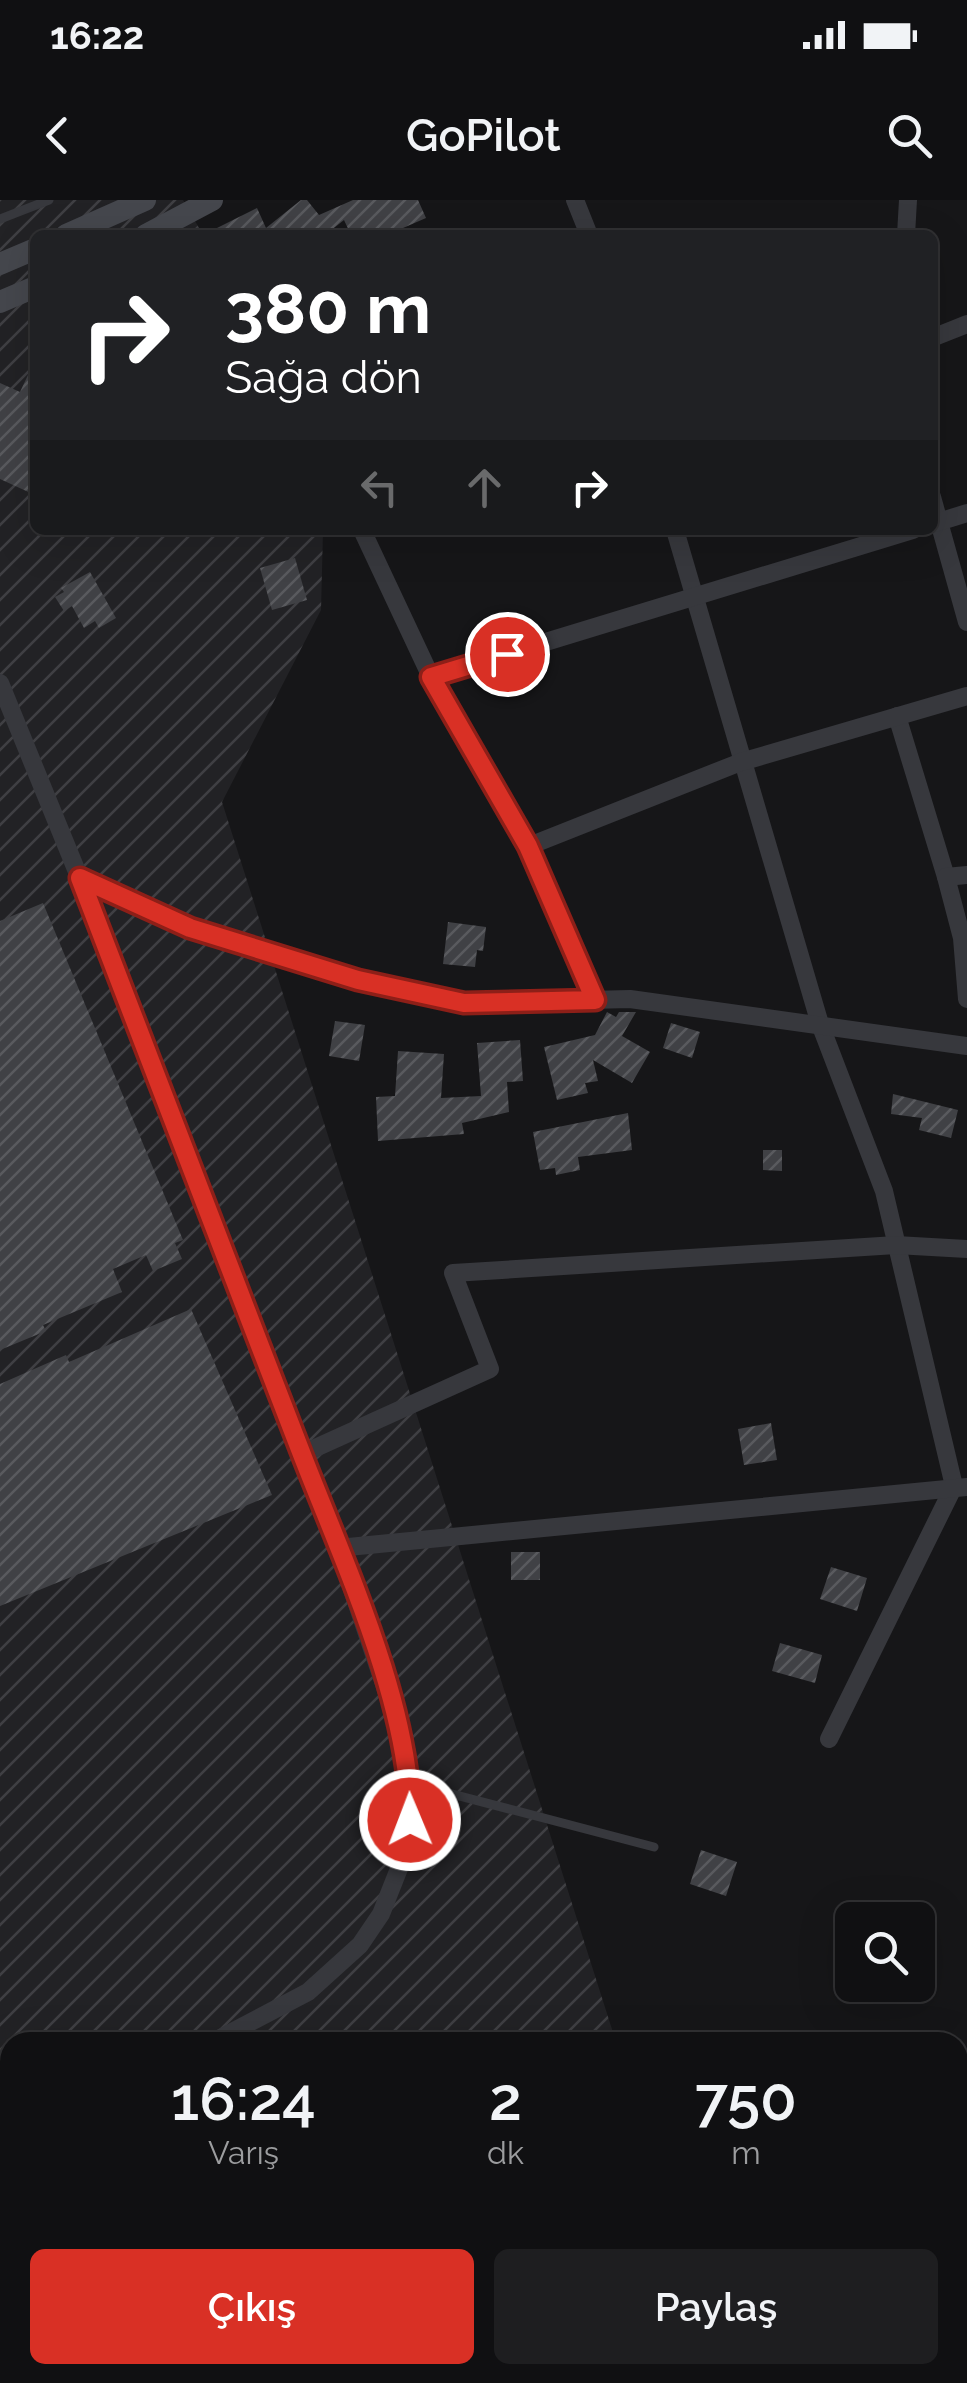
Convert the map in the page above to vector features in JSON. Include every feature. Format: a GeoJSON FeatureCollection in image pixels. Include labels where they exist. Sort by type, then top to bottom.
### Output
{"type":"FeatureCollection","features":[{"type":"Feature","properties":{"kind":"street"},"geometry":{"type":"LineString","coordinates":[[77,230],[145,200]]}},
{"type":"Feature","properties":{"kind":"street"},"geometry":{"type":"LineString","coordinates":[[155,230],[212,200]]}},
{"type":"Feature","properties":{"kind":"street"},"geometry":{"type":"LineString","coordinates":[[575,200],[586,230]]}},
{"type":"Feature","properties":{"kind":"street"},"geometry":{"type":"LineString","coordinates":[[906,230],[908,200]]}},
{"type":"Feature","properties":{"kind":"street"},"geometry":{"type":"LineString","coordinates":[[0,264],[30,251]]}},
{"type":"Feature","properties":{"kind":"street"},"geometry":{"type":"LineString","coordinates":[[0,302],[30,289]]}},
{"type":"Feature","properties":{"kind":"street"},"geometry":{"type":"LineString","coordinates":[[938,336],[967,324]]}},
{"type":"Feature","properties":{"kind":"street"},"geometry":{"type":"LineString","coordinates":[[938,522],[967,513]]}},
{"type":"Feature","properties":{"kind":"street"},"geometry":{"type":"LineString","coordinates":[[364,535],[431,677],[528,846],[595,1000]]}},
{"type":"Feature","properties":{"kind":"street"},"geometry":{"type":"LineString","coordinates":[[678,535],[820,1024],[884,1191],[961,1487],[828,1738]]}},
{"type":"Feature","properties":{"kind":"street"},"geometry":{"type":"LineString","coordinates":[[431,677],[896,535]]}},
{"type":"Feature","properties":{"kind":"street"},"geometry":{"type":"LineString","coordinates":[[938,535],[967,622]]}},
{"type":"Feature","properties":{"kind":"street"},"geometry":{"type":"LineString","coordinates":[[0,683],[80,878],[302,1454],[400,1721],[410,1783],[404,1856],[381,1914],[360,1945],[308,1992],[232,2032]]}},
{"type":"Feature","properties":{"kind":"street"},"geometry":{"type":"LineString","coordinates":[[528,846],[741,762],[967,696]]}},
{"type":"Feature","properties":{"kind":"street"},"geometry":{"type":"LineString","coordinates":[[898,716],[962,938],[967,999]]}},
{"type":"Feature","properties":{"kind":"street"},"geometry":{"type":"LineString","coordinates":[[946,877],[967,875]]}},
{"type":"Feature","properties":{"kind":"street"},"geometry":{"type":"LineString","coordinates":[[80,878],[190,928],[358,980],[464,1003],[630,999],[967,1046]]}},
{"type":"Feature","properties":{"kind":"street"},"geometry":{"type":"LineString","coordinates":[[302,1454],[490,1369],[453,1274],[896,1244],[967,1250]]}},
{"type":"Feature","properties":{"kind":"street"},"geometry":{"type":"LineString","coordinates":[[338,1548],[961,1487]]}},
{"type":"Feature","properties":{"kind":"lane"},"geometry":{"type":"LineString","coordinates":[[0,219],[49,200]]}},
{"type":"Feature","properties":{"kind":"lane"},"geometry":{"type":"LineString","coordinates":[[410,1783],[654,1847]]}},
{"type":"Feature","properties":{"kind":"shaded area"},"geometry":{"type":"Polygon","coordinates":[[[0,200],[183,200],[200,230],[30,230],[30,535],[323,535],[321,610],[222,802],[613,2032],[0,2032],[0,200]]]}},
{"type":"Feature","properties":{"kind":"building"},"geometry":{"type":"Polygon","coordinates":[[[301,200],[307,200],[319,215],[353,200],[418,200],[426,218],[404,230],[349,230],[344,220],[331,230],[213,230],[257,208],[266,228],[301,200]]]}},
{"type":"Feature","properties":{"kind":"building"},"geometry":{"type":"Polygon","coordinates":[[[30,371],[30,493],[0,479],[0,383],[20,392],[30,371]]]}},
{"type":"Feature","properties":{"kind":"building"},"geometry":{"type":"Polygon","coordinates":[[[295,558],[307,600],[272,610],[260,568],[295,558]]]}},
{"type":"Feature","properties":{"kind":"building"},"geometry":{"type":"Polygon","coordinates":[[[90,572],[116,618],[99,628],[95,621],[84,628],[72,606],[64,611],[55,597],[64,592],[61,588],[90,572]]]}},
{"type":"Feature","properties":{"kind":"building"},"geometry":{"type":"Polygon","coordinates":[[[43,903],[183,1240],[175,1243],[182,1259],[153,1271],[146,1255],[113,1269],[122,1292],[43,1325],[46,1331],[0,1350],[0,921],[43,903]]]}},
{"type":"Feature","properties":{"kind":"building"},"geometry":{"type":"Polygon","coordinates":[[[448,922],[486,927],[483,951],[477,950],[475,967],[443,964],[448,922]]]}},
{"type":"Feature","properties":{"kind":"building"},"geometry":{"type":"Polygon","coordinates":[[[607,1012],[616,1017],[619,1012],[636,1012],[622,1036],[650,1052],[632,1083],[593,1060],[598,1081],[585,1083],[588,1093],[557,1100],[544,1047],[595,1035],[607,1012]]]}},
{"type":"Feature","properties":{"kind":"building"},"geometry":{"type":"Polygon","coordinates":[[[335,1021],[365,1025],[359,1061],[329,1056],[335,1021]]]}},
{"type":"Feature","properties":{"kind":"building"},"geometry":{"type":"Polygon","coordinates":[[[671,1023],[700,1032],[692,1058],[663,1048],[671,1023]]]}},
{"type":"Feature","properties":{"kind":"building"},"geometry":{"type":"Polygon","coordinates":[[[520,1040],[523,1081],[507,1082],[509,1112],[462,1123],[464,1134],[378,1141],[376,1097],[395,1096],[398,1051],[444,1054],[441,1098],[481,1096],[477,1043],[520,1040]]]}},
{"type":"Feature","properties":{"kind":"building"},"geometry":{"type":"Polygon","coordinates":[[[893,1094],[958,1110],[951,1138],[919,1130],[922,1118],[891,1114],[893,1094]]]}},
{"type":"Feature","properties":{"kind":"building"},"geometry":{"type":"Polygon","coordinates":[[[628,1113],[632,1150],[578,1157],[580,1170],[556,1175],[555,1168],[540,1170],[533,1132],[628,1113]]]}},
{"type":"Feature","properties":{"kind":"building"},"geometry":{"type":"Polygon","coordinates":[[[763,1150],[782,1150],[782,1171],[763,1170],[763,1150]]]}},
{"type":"Feature","properties":{"kind":"building"},"geometry":{"type":"Polygon","coordinates":[[[191,1309],[272,1495],[0,1606],[0,1384],[66,1355],[69,1362],[191,1309]]]}},
{"type":"Feature","properties":{"kind":"building"},"geometry":{"type":"Polygon","coordinates":[[[771,1423],[777,1460],[744,1465],[738,1429],[771,1423]]]}},
{"type":"Feature","properties":{"kind":"building"},"geometry":{"type":"Polygon","coordinates":[[[511,1552],[540,1552],[540,1580],[511,1580],[511,1552]]]}},
{"type":"Feature","properties":{"kind":"building"},"geometry":{"type":"Polygon","coordinates":[[[831,1567],[867,1578],[857,1611],[820,1599],[831,1567]]]}},
{"type":"Feature","properties":{"kind":"building"},"geometry":{"type":"Polygon","coordinates":[[[780,1643],[822,1655],[815,1683],[772,1671],[780,1643]]]}},
{"type":"Feature","properties":{"kind":"building"},"geometry":{"type":"Polygon","coordinates":[[[701,1850],[737,1862],[726,1896],[690,1884],[701,1850]]]}},
{"type":"Feature","properties":{"kind":"route"},"geometry":{"type":"LineString","coordinates":[[410,1820],[407,1752],[400,1721],[338,1548],[80,878],[190,928],[358,980],[464,1003],[595,1000],[528,846],[431,677],[507,654]]}}]}
